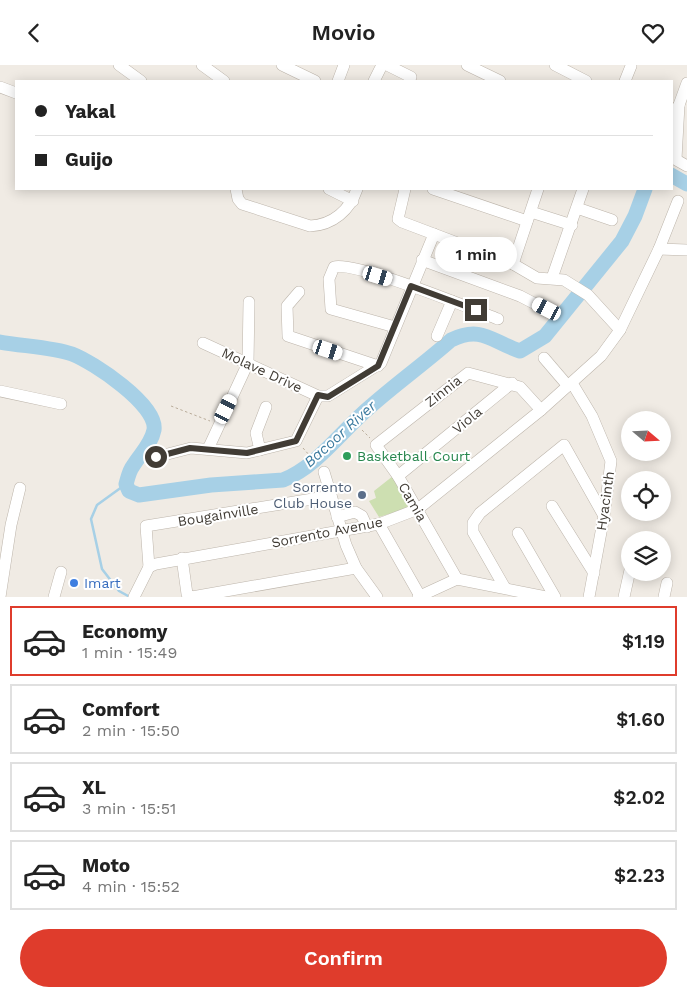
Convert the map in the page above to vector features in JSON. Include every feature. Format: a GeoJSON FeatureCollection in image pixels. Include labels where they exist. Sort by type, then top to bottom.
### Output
{"type":"FeatureCollection","features":[{"type":"Feature","properties":{"kind":"street"},"geometry":{"type":"LineString","coordinates":[[119,65],[140,80]]}},
{"type":"Feature","properties":{"kind":"street"},"geometry":{"type":"LineString","coordinates":[[202,65],[223,80]]}},
{"type":"Feature","properties":{"kind":"street"},"geometry":{"type":"LineString","coordinates":[[282,65],[302,70],[314,80]]}},
{"type":"Feature","properties":{"kind":"street"},"geometry":{"type":"LineString","coordinates":[[338,80],[344,65]]}},
{"type":"Feature","properties":{"kind":"street"},"geometry":{"type":"LineString","coordinates":[[374,80],[382,65]]}},
{"type":"Feature","properties":{"kind":"street"},"geometry":{"type":"LineString","coordinates":[[387,65],[410,77],[408,80]]}},
{"type":"Feature","properties":{"kind":"street"},"geometry":{"type":"LineString","coordinates":[[467,65],[498,80]]}},
{"type":"Feature","properties":{"kind":"street"},"geometry":{"type":"LineString","coordinates":[[555,65],[584,80]]}},
{"type":"Feature","properties":{"kind":"street"},"geometry":{"type":"LineString","coordinates":[[625,80],[631,66]]}},
{"type":"Feature","properties":{"kind":"street"},"geometry":{"type":"LineString","coordinates":[[673,115],[679,105],[687,83]]}},
{"type":"Feature","properties":{"kind":"street"},"geometry":{"type":"LineString","coordinates":[[0,87],[15,93]]}},
{"type":"Feature","properties":{"kind":"street"},"geometry":{"type":"LineString","coordinates":[[679,105],[674,158],[687,166]]}},
{"type":"Feature","properties":{"kind":"street"},"geometry":{"type":"LineString","coordinates":[[236,190],[238,199],[242,204],[310,227],[319,226],[343,214],[353,201],[358,190]]}},
{"type":"Feature","properties":{"kind":"street"},"geometry":{"type":"LineString","coordinates":[[331,190],[353,201]]}},
{"type":"Feature","properties":{"kind":"street"},"geometry":{"type":"LineString","coordinates":[[405,190],[398,219],[513,265],[537,278],[552,277],[564,280],[588,295],[620,330]]}},
{"type":"Feature","properties":{"kind":"street"},"geometry":{"type":"LineString","coordinates":[[439,190],[458,193],[529,216],[572,225]]}},
{"type":"Feature","properties":{"kind":"street"},"geometry":{"type":"LineString","coordinates":[[513,265],[538,190]]}},
{"type":"Feature","properties":{"kind":"street"},"geometry":{"type":"LineString","coordinates":[[552,277],[572,225],[583,190]]}},
{"type":"Feature","properties":{"kind":"street","name":"Sorrento Avenue"},"geometry":{"type":"LineString","coordinates":[[149,567],[182,558],[367,527],[418,509],[541,410],[600,356],[620,330],[660,249],[678,201]]}},
{"type":"Feature","properties":{"kind":"street"},"geometry":{"type":"LineString","coordinates":[[577,208],[612,220]]}},
{"type":"Feature","properties":{"kind":"street"},"geometry":{"type":"LineString","coordinates":[[298,292],[287,306],[288,336],[378,366],[434,234]]}},
{"type":"Feature","properties":{"kind":"street"},"geometry":{"type":"LineString","coordinates":[[660,249],[687,249]]}},
{"type":"Feature","properties":{"kind":"street"},"geometry":{"type":"LineString","coordinates":[[422,260],[520,296],[547,309]]}},
{"type":"Feature","properties":{"kind":"street"},"geometry":{"type":"LineString","coordinates":[[395,327],[331,309],[328,279],[334,267],[346,267],[411,286],[498,319]]}},
{"type":"Feature","properties":{"kind":"street"},"geometry":{"type":"LineString","coordinates":[[437,336],[452,301]]}},
{"type":"Feature","properties":{"kind":"street"},"geometry":{"type":"LineString","coordinates":[[208,449],[248,363],[249,302]]}},
{"type":"Feature","properties":{"kind":"street","name":"Molave Drive"},"geometry":{"type":"LineString","coordinates":[[203,343],[318,395],[328,397],[378,366]]}},
{"type":"Feature","properties":{"kind":"street","name":"Hyacinth"},"geometry":{"type":"LineString","coordinates":[[544,358],[570,385],[592,416],[611,461],[604,516],[589,597]]}},
{"type":"Feature","properties":{"kind":"street","name":"Zinnia"},"geometry":{"type":"LineString","coordinates":[[376,445],[468,373],[512,383],[526,392],[541,410]]}},
{"type":"Feature","properties":{"kind":"street","name":"Viola"},"geometry":{"type":"LineString","coordinates":[[398,476],[512,383]]}},
{"type":"Feature","properties":{"kind":"street"},"geometry":{"type":"LineString","coordinates":[[0,391],[61,405]]}},
{"type":"Feature","properties":{"kind":"street"},"geometry":{"type":"LineString","coordinates":[[156,457],[190,448],[247,453],[296,441],[318,395]]}},
{"type":"Feature","properties":{"kind":"street"},"geometry":{"type":"LineString","coordinates":[[260,450],[256,433],[266,407]]}},
{"type":"Feature","properties":{"kind":"street","name":"Camia"},"geometry":{"type":"LineString","coordinates":[[376,445],[418,509],[457,579]]}},
{"type":"Feature","properties":{"kind":"street"},"geometry":{"type":"LineString","coordinates":[[509,592],[472,528],[480,513],[564,445],[604,516]]}},
{"type":"Feature","properties":{"kind":"street"},"geometry":{"type":"LineString","coordinates":[[324,472],[341,532],[356,568],[377,597]]}},
{"type":"Feature","properties":{"kind":"street"},"geometry":{"type":"LineString","coordinates":[[0,597],[11,525],[20,488]]}},
{"type":"Feature","properties":{"kind":"street","name":"Bougainville"},"geometry":{"type":"LineString","coordinates":[[149,567],[146,522],[331,496]]}},
{"type":"Feature","properties":{"kind":"street"},"geometry":{"type":"LineString","coordinates":[[552,506],[594,573]]}},
{"type":"Feature","properties":{"kind":"street"},"geometry":{"type":"LineString","coordinates":[[337,517],[355,512],[362,516],[367,527]]}},
{"type":"Feature","properties":{"kind":"street"},"geometry":{"type":"LineString","coordinates":[[379,524],[419,596],[457,579],[509,592],[546,597]]}},
{"type":"Feature","properties":{"kind":"street"},"geometry":{"type":"LineString","coordinates":[[518,533],[555,597]]}},
{"type":"Feature","properties":{"kind":"street"},"geometry":{"type":"LineString","coordinates":[[182,558],[187,594],[192,597],[356,568]]}},
{"type":"Feature","properties":{"kind":"street"},"geometry":{"type":"LineString","coordinates":[[135,595],[149,567]]}},
{"type":"Feature","properties":{"kind":"street"},"geometry":{"type":"LineString","coordinates":[[54,597],[60,572]]}},
{"type":"Feature","properties":{"kind":"street"},"geometry":{"type":"LineString","coordinates":[[624,597],[628,581]]}},
{"type":"Feature","properties":{"kind":"street"},"geometry":{"type":"LineString","coordinates":[[664,597],[667,583]]}},
{"type":"Feature","properties":{"kind":"path"},"geometry":{"type":"LineString","coordinates":[[171,405],[218,424]]}},
{"type":"Feature","properties":{"kind":"path"},"geometry":{"type":"LineString","coordinates":[[362,430],[376,445]]}},
{"type":"Feature","properties":{"kind":"path"},"geometry":{"type":"LineString","coordinates":[[301,446],[324,472]]}},
{"type":"Feature","properties":{"kind":"green space"},"geometry":{"type":"Polygon","coordinates":[[[393,476],[409,508],[379,517],[369,501],[376,498],[374,491],[393,476]]]}},
{"type":"Feature","properties":{"kind":"waterway","name":"Bacoor River"},"geometry":{"type":"LineString","coordinates":[[673,176],[687,184]]}},
{"type":"Feature","properties":{"kind":"waterway","name":"Bacoor River"},"geometry":{"type":"LineString","coordinates":[[0,342],[46,348],[72,354],[108,375],[135,397],[146,409],[152,420],[153,435],[130,472],[126,484],[129,491],[139,495],[211,485],[283,480],[296,474],[319,457],[360,415],[451,340],[471,334],[479,335],[520,351],[545,336],[622,241],[635,216],[645,190]]}},
{"type":"Feature","properties":{"kind":"waterway"},"geometry":{"type":"LineString","coordinates":[[126,484],[97,505],[91,519],[102,569],[119,591],[130,597]]}},
{"type":"Feature","properties":{"kind":"place","name":"Basketball Court"},"geometry":{"type":"Point","coordinates":[347,456]}},
{"type":"Feature","properties":{"kind":"place","name":"Sorrento Club House"},"geometry":{"type":"Point","coordinates":[362,495]}},
{"type":"Feature","properties":{"kind":"place","name":"Imart"},"geometry":{"type":"Point","coordinates":[74,583]}},
{"type":"Feature","properties":{"kind":"route"},"geometry":{"type":"LineString","coordinates":[[156,457],[190,448],[247,453],[296,441],[318,395],[328,397],[381,363],[411,286],[476,310]]}}]}
